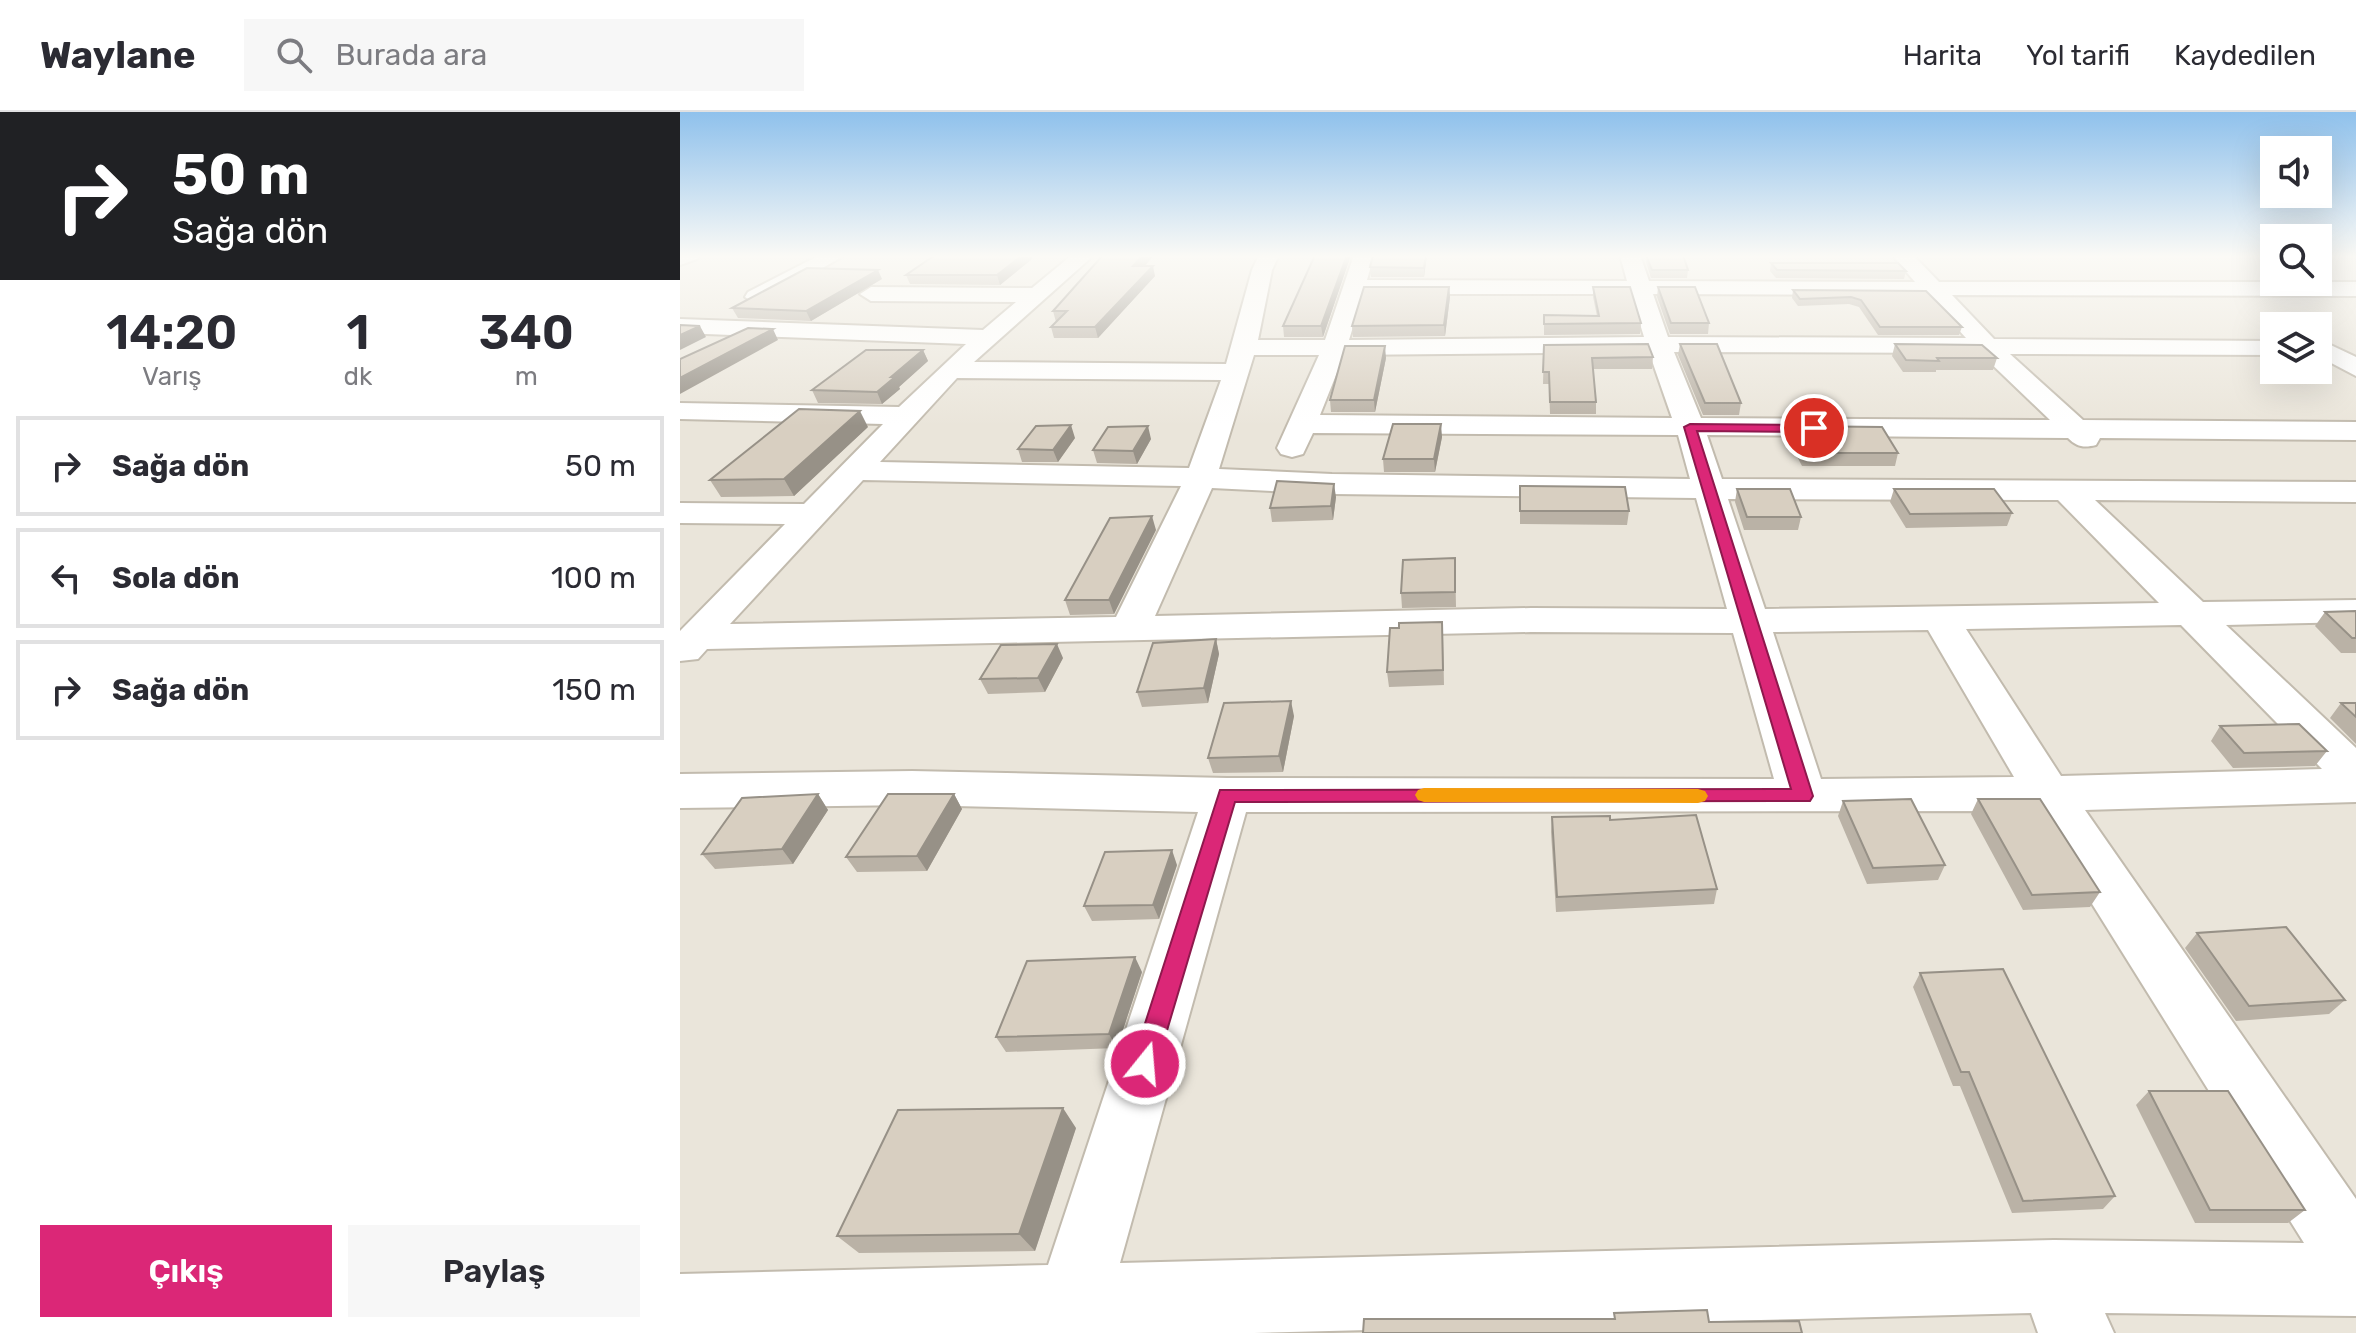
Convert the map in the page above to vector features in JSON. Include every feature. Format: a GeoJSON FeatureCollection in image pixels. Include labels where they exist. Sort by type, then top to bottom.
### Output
{"type":"FeatureCollection","features":[{"type":"Feature","properties":{"kind":"street"},"geometry":{"type":"LineString","coordinates":[[695,334],[734,312]]}},
{"type":"Feature","properties":{"kind":"street"},"geometry":{"type":"LineString","coordinates":[[688,646],[950,370],[1015,312]]}},
{"type":"Feature","properties":{"kind":"street"},"geometry":{"type":"LineString","coordinates":[[1129,629],[1216,439],[1251,312]]}},
{"type":"Feature","properties":{"kind":"street"},"geometry":{"type":"LineString","coordinates":[[1280,481],[1335,346],[1345,312]]}},
{"type":"Feature","properties":{"kind":"street"},"geometry":{"type":"LineString","coordinates":[[1648,312],[1690,427],[1803,796]]}},
{"type":"Feature","properties":{"kind":"street"},"geometry":{"type":"LineString","coordinates":[[1954,312],[2078,430],[2134,491]]}},
{"type":"Feature","properties":{"kind":"street"},"geometry":{"type":"LineString","coordinates":[[695,334],[750,328],[986,337]]}},
{"type":"Feature","properties":{"kind":"street"},"geometry":{"type":"LineString","coordinates":[[950,370],[1239,360],[1335,346],[1658,344],[2260,348]]}},
{"type":"Feature","properties":{"kind":"street"},"geometry":{"type":"LineString","coordinates":[[2332,348],[2356,349]]}},
{"type":"Feature","properties":{"kind":"street"},"geometry":{"type":"LineString","coordinates":[[2332,354],[2356,368]]}},
{"type":"Feature","properties":{"kind":"street"},"geometry":{"type":"LineString","coordinates":[[680,411],[906,416]]}},
{"type":"Feature","properties":{"kind":"street"},"geometry":{"type":"LineString","coordinates":[[1301,424],[2356,431]]}},
{"type":"Feature","properties":{"kind":"street"},"geometry":{"type":"LineString","coordinates":[[854,471],[1201,477],[1528,488],[2355,493]]}},
{"type":"Feature","properties":{"kind":"street"},"geometry":{"type":"LineString","coordinates":[[2067,491],[2356,775]]}},
{"type":"Feature","properties":{"kind":"street"},"geometry":{"type":"LineString","coordinates":[[680,513],[813,514]]}},
{"type":"Feature","properties":{"kind":"street"},"geometry":{"type":"LineString","coordinates":[[688,646],[1129,629],[1531,620],[1748,621],[2356,611]]}},
{"type":"Feature","properties":{"kind":"street"},"geometry":{"type":"LineString","coordinates":[[1940,618],[2048,794],[2356,1260]]}},
{"type":"Feature","properties":{"kind":"street"},"geometry":{"type":"LineString","coordinates":[[680,791],[912,788],[1227,795],[1803,796],[2048,794],[2356,785]]}},
{"type":"Feature","properties":{"kind":"street"},"geometry":{"type":"LineString","coordinates":[[1072,1303],[1227,795]]}},
{"type":"Feature","properties":{"kind":"street"},"geometry":{"type":"LineString","coordinates":[[680,1311],[898,1319],[1072,1303],[2065,1304],[2356,1280]]}},
{"type":"Feature","properties":{"kind":"shaded area"},"geometry":{"type":"Polygon","coordinates":[[[680,312],[2356,312],[2356,1333],[680,1333],[680,312]]]}},
{"type":"Feature","properties":{"kind":"building"},"geometry":{"type":"Polygon","coordinates":[[[1066,312],[1109,312],[1095,327],[1051,327],[1066,312]]]}},
{"type":"Feature","properties":{"kind":"building"},"geometry":{"type":"Polygon","coordinates":[[[1289,312],[1326,312],[1321,326],[1283,326],[1289,312]]]}},
{"type":"Feature","properties":{"kind":"building"},"geometry":{"type":"Polygon","coordinates":[[[1356,312],[1446,312],[1444,325],[1352,326],[1356,312]]]}},
{"type":"Feature","properties":{"kind":"building"},"geometry":{"type":"Polygon","coordinates":[[[1598,312],[1638,312],[1641,323],[1544,324],[1544,315],[1599,316],[1598,312]]]}},
{"type":"Feature","properties":{"kind":"building"},"geometry":{"type":"Polygon","coordinates":[[[1667,312],[1705,312],[1709,323],[1671,323],[1667,312]]]}},
{"type":"Feature","properties":{"kind":"building"},"geometry":{"type":"Polygon","coordinates":[[[1869,312],[1947,312],[1962,327],[1880,327],[1869,312]]]}},
{"type":"Feature","properties":{"kind":"building"},"geometry":{"type":"Polygon","coordinates":[[[680,325],[700,326],[680,335],[680,325]]]}},
{"type":"Feature","properties":{"kind":"building"},"geometry":{"type":"Polygon","coordinates":[[[748,328],[773,329],[680,378],[680,359],[748,328]]]}},
{"type":"Feature","properties":{"kind":"building"},"geometry":{"type":"Polygon","coordinates":[[[1648,344],[1653,357],[1592,358],[1596,402],[1550,402],[1549,372],[1543,372],[1544,345],[1648,344]]]}},
{"type":"Feature","properties":{"kind":"building"},"geometry":{"type":"Polygon","coordinates":[[[1680,344],[1717,344],[1741,403],[1705,403],[1680,344]]]}},
{"type":"Feature","properties":{"kind":"building"},"geometry":{"type":"Polygon","coordinates":[[[1895,344],[1982,345],[1997,358],[1906,360],[1895,344]]]}},
{"type":"Feature","properties":{"kind":"building"},"geometry":{"type":"Polygon","coordinates":[[[1345,346],[1385,346],[1374,400],[1330,400],[1345,346]]]}},
{"type":"Feature","properties":{"kind":"building"},"geometry":{"type":"Polygon","coordinates":[[[866,350],[923,350],[877,392],[812,390],[866,350]]]}},
{"type":"Feature","properties":{"kind":"building"},"geometry":{"type":"Polygon","coordinates":[[[799,409],[860,411],[784,479],[710,480],[799,409]]]}},
{"type":"Feature","properties":{"kind":"building"},"geometry":{"type":"Polygon","coordinates":[[[1393,424],[1441,424],[1434,459],[1383,459],[1393,424]]]}},
{"type":"Feature","properties":{"kind":"building"},"geometry":{"type":"Polygon","coordinates":[[[1071,425],[1053,450],[1018,449],[1036,426],[1071,425]]]}},
{"type":"Feature","properties":{"kind":"building"},"geometry":{"type":"Polygon","coordinates":[[[1148,426],[1133,451],[1093,450],[1108,427],[1148,426]]]}},
{"type":"Feature","properties":{"kind":"building"},"geometry":{"type":"Polygon","coordinates":[[[1791,426],[1882,427],[1898,453],[1804,453],[1791,426]]]}},
{"type":"Feature","properties":{"kind":"building"},"geometry":{"type":"Polygon","coordinates":[[[1277,481],[1334,484],[1331,506],[1270,508],[1277,481]]]}},
{"type":"Feature","properties":{"kind":"building"},"geometry":{"type":"Polygon","coordinates":[[[1520,486],[1625,487],[1629,511],[1520,511],[1520,486]]]}},
{"type":"Feature","properties":{"kind":"building"},"geometry":{"type":"Polygon","coordinates":[[[1737,489],[1790,489],[1801,517],[1747,517],[1737,489]]]}},
{"type":"Feature","properties":{"kind":"building"},"geometry":{"type":"Polygon","coordinates":[[[1894,489],[1994,489],[2012,513],[1910,514],[1894,489]]]}},
{"type":"Feature","properties":{"kind":"building"},"geometry":{"type":"Polygon","coordinates":[[[1152,516],[1109,600],[1065,600],[1110,518],[1152,516]]]}},
{"type":"Feature","properties":{"kind":"building"},"geometry":{"type":"Polygon","coordinates":[[[1455,558],[1455,592],[1401,593],[1403,560],[1455,558]]]}},
{"type":"Feature","properties":{"kind":"building"},"geometry":{"type":"Polygon","coordinates":[[[2356,611],[2356,638],[2352,638],[2325,612],[2356,611]]]}},
{"type":"Feature","properties":{"kind":"building"},"geometry":{"type":"Polygon","coordinates":[[[1442,622],[1443,670],[1387,672],[1390,628],[1399,628],[1399,623],[1442,622]]]}},
{"type":"Feature","properties":{"kind":"building"},"geometry":{"type":"Polygon","coordinates":[[[1216,639],[1204,688],[1137,692],[1153,643],[1216,639]]]}},
{"type":"Feature","properties":{"kind":"building"},"geometry":{"type":"Polygon","coordinates":[[[1057,644],[1038,678],[980,679],[1001,645],[1057,644]]]}},
{"type":"Feature","properties":{"kind":"building"},"geometry":{"type":"Polygon","coordinates":[[[1291,701],[1279,756],[1208,758],[1224,703],[1291,701]]]}},
{"type":"Feature","properties":{"kind":"building"},"geometry":{"type":"Polygon","coordinates":[[[2341,703],[2356,703],[2356,717],[2341,703]]]}},
{"type":"Feature","properties":{"kind":"building"},"geometry":{"type":"Polygon","coordinates":[[[2299,724],[2327,751],[2244,753],[2220,726],[2299,724]]]}},
{"type":"Feature","properties":{"kind":"building"},"geometry":{"type":"Polygon","coordinates":[[[818,794],[782,849],[702,854],[742,798],[818,794]]]}},
{"type":"Feature","properties":{"kind":"building"},"geometry":{"type":"Polygon","coordinates":[[[888,794],[954,794],[917,856],[846,857],[888,794]]]}},
{"type":"Feature","properties":{"kind":"building"},"geometry":{"type":"Polygon","coordinates":[[[1911,799],[1945,865],[1873,868],[1843,801],[1911,799]]]}},
{"type":"Feature","properties":{"kind":"building"},"geometry":{"type":"Polygon","coordinates":[[[1978,799],[2040,799],[2100,892],[2032,895],[1978,799]]]}},
{"type":"Feature","properties":{"kind":"building"},"geometry":{"type":"Polygon","coordinates":[[[1696,815],[1717,889],[1557,897],[1552,817],[1610,816],[1610,820],[1696,815]]]}},
{"type":"Feature","properties":{"kind":"building"},"geometry":{"type":"Polygon","coordinates":[[[1172,850],[1153,905],[1084,906],[1105,852],[1172,850]]]}},
{"type":"Feature","properties":{"kind":"building"},"geometry":{"type":"Polygon","coordinates":[[[2286,927],[2345,1000],[2249,1006],[2197,933],[2286,927]]]}},
{"type":"Feature","properties":{"kind":"building"},"geometry":{"type":"Polygon","coordinates":[[[1135,957],[1109,1034],[996,1037],[1027,961],[1135,957]]]}},
{"type":"Feature","properties":{"kind":"building"},"geometry":{"type":"Polygon","coordinates":[[[2003,969],[2115,1196],[2023,1201],[1969,1072],[1961,1072],[1920,973],[2003,969]]]}},
{"type":"Feature","properties":{"kind":"building"},"geometry":{"type":"Polygon","coordinates":[[[2149,1091],[2228,1091],[2305,1210],[2210,1210],[2149,1091]]]}},
{"type":"Feature","properties":{"kind":"building"},"geometry":{"type":"Polygon","coordinates":[[[1063,1108],[1019,1234],[837,1236],[898,1110],[1063,1108]]]}},
{"type":"Feature","properties":{"kind":"building"},"geometry":{"type":"Polygon","coordinates":[[[1707,1310],[1709,1322],[1799,1321],[1802,1333],[1363,1333],[1364,1319],[1615,1319],[1614,1313],[1707,1310]]]}},
{"type":"Feature","properties":{"kind":"slow traffic"},"geometry":{"type":"LineString","coordinates":[[1424,795],[1698,796]]}},
{"type":"Feature","properties":{"kind":"route"},"geometry":{"type":"LineString","coordinates":[[1145,1064],[1227,795],[1803,796],[1690,427],[1814,428]]}}]}
